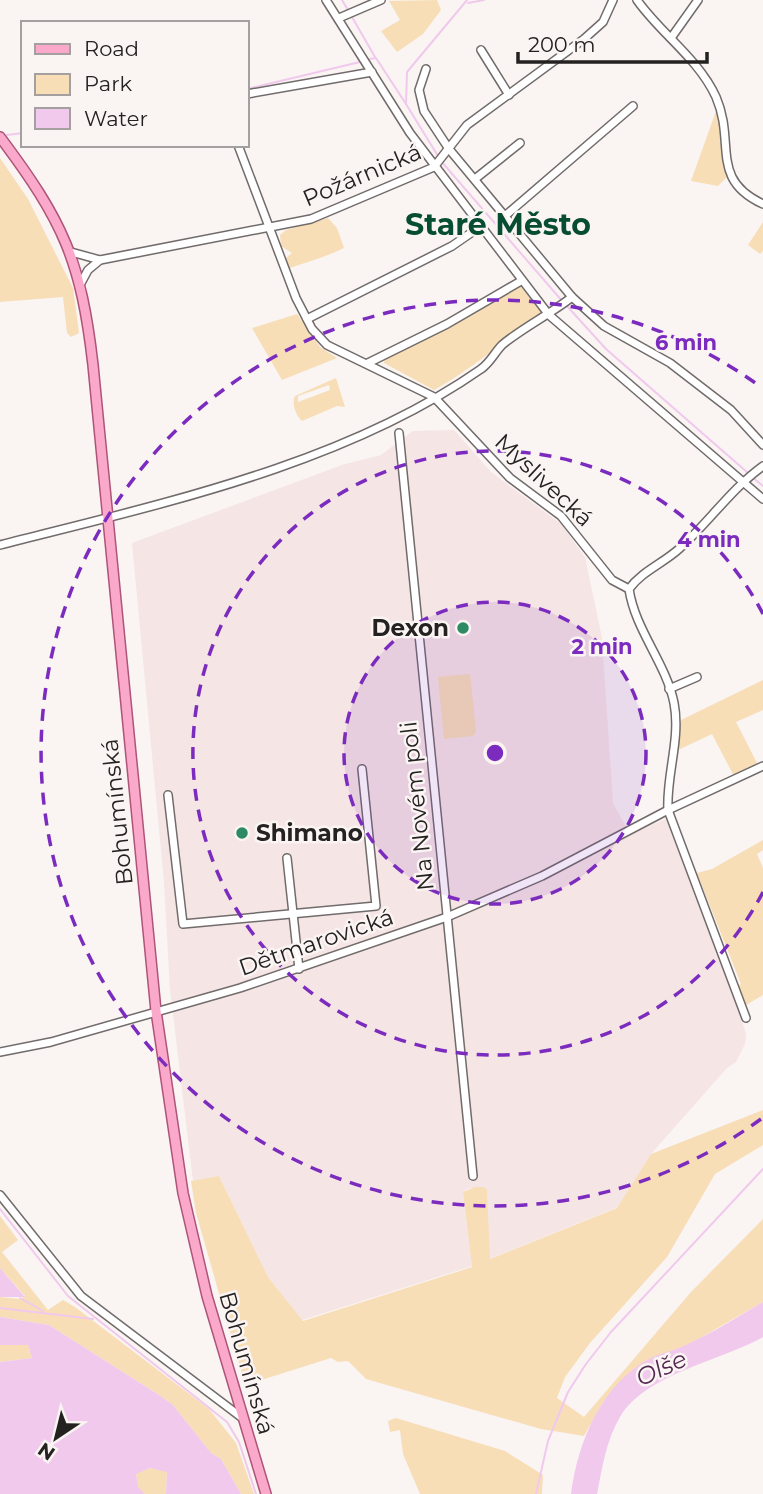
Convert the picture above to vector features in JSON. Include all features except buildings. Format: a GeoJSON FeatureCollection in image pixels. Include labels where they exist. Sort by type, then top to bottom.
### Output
{"type":"FeatureCollection","features":[{"type":"Feature","properties":{"kind":"main road","name":"Bohumínská"},"geometry":{"type":"LineString","coordinates":[[0,137],[41,193],[71,252],[81,283],[92,355],[156,1012],[185,1203],[203,1283],[241,1418],[266,1494]]}},
{"type":"Feature","properties":{"kind":"street"},"geometry":{"type":"LineString","coordinates":[[326,0],[369,68],[439,162],[521,281],[549,315],[748,478],[763,499]]}},
{"type":"Feature","properties":{"kind":"street"},"geometry":{"type":"LineString","coordinates":[[339,18],[381,0]]}},
{"type":"Feature","properties":{"kind":"street","name":"Požárnická"},"geometry":{"type":"LineString","coordinates":[[100,260],[312,219],[439,162],[467,125],[603,22],[613,0]]}},
{"type":"Feature","properties":{"kind":"street"},"geometry":{"type":"LineString","coordinates":[[637,0],[652,21],[671,38],[701,74],[715,97],[726,128],[729,174],[734,185],[763,204]]}},
{"type":"Feature","properties":{"kind":"street"},"geometry":{"type":"LineString","coordinates":[[671,38],[698,0]]}},
{"type":"Feature","properties":{"kind":"street"},"geometry":{"type":"LineString","coordinates":[[481,50],[509,95]]}},
{"type":"Feature","properties":{"kind":"street"},"geometry":{"type":"LineString","coordinates":[[248,94],[369,68]]}},
{"type":"Feature","properties":{"kind":"street"},"geometry":{"type":"LineString","coordinates":[[426,69],[419,90],[424,111],[449,149],[506,215],[567,301],[604,326],[670,363],[730,410],[763,445]]}},
{"type":"Feature","properties":{"kind":"street"},"geometry":{"type":"LineString","coordinates":[[506,215],[633,106]]}},
{"type":"Feature","properties":{"kind":"street"},"geometry":{"type":"LineString","coordinates":[[475,179],[520,143]]}},
{"type":"Feature","properties":{"kind":"street","name":"Myslivecká"},"geometry":{"type":"LineString","coordinates":[[239,147],[268,229],[307,319],[327,345],[368,362],[434,397],[510,478],[561,516],[612,580],[629,589]]}},
{"type":"Feature","properties":{"kind":"street"},"geometry":{"type":"LineString","coordinates":[[307,319],[453,246],[481,226]]}},
{"type":"Feature","properties":{"kind":"street"},"geometry":{"type":"LineString","coordinates":[[71,252],[100,260]]}},
{"type":"Feature","properties":{"kind":"street"},"geometry":{"type":"LineString","coordinates":[[81,283],[88,270],[100,260]]}},
{"type":"Feature","properties":{"kind":"street"},"geometry":{"type":"LineString","coordinates":[[368,362],[447,324],[521,281]]}},
{"type":"Feature","properties":{"kind":"street"},"geometry":{"type":"LineString","coordinates":[[0,545],[107,518],[297,462],[434,397],[484,368],[503,344],[567,301]]}},
{"type":"Feature","properties":{"kind":"street","name":"Na Novém poli"},"geometry":{"type":"LineString","coordinates":[[399,433],[473,1175]]}},
{"type":"Feature","properties":{"kind":"street"},"geometry":{"type":"LineString","coordinates":[[746,1018],[668,810],[667,794],[676,728],[669,689],[635,615],[629,589],[638,577],[681,547],[763,466]]}},
{"type":"Feature","properties":{"kind":"street"},"geometry":{"type":"LineString","coordinates":[[669,689],[697,677]]}},
{"type":"Feature","properties":{"kind":"street"},"geometry":{"type":"LineString","coordinates":[[668,810],[763,766]]}},
{"type":"Feature","properties":{"kind":"street"},"geometry":{"type":"LineString","coordinates":[[168,795],[183,924],[376,906],[362,769]]}},
{"type":"Feature","properties":{"kind":"street","name":"Dětmarovická"},"geometry":{"type":"LineString","coordinates":[[0,1052],[51,1042],[299,969],[447,917],[542,876],[668,810]]}},
{"type":"Feature","properties":{"kind":"street"},"geometry":{"type":"LineString","coordinates":[[287,858],[299,969]]}},
{"type":"Feature","properties":{"kind":"street"},"geometry":{"type":"LineString","coordinates":[[0,1195],[81,1296],[241,1418]]}},
{"type":"Feature","properties":{"kind":"shaded area"},"geometry":{"type":"Polygon","coordinates":[[[454,430],[491,472],[561,524],[585,557],[602,638],[613,803],[630,834],[666,819],[737,1005],[746,1034],[745,1044],[736,1062],[726,1069],[651,1154],[618,1207],[489,1259],[487,1190],[469,1188],[463,1192],[472,1266],[302,1320],[268,1277],[219,1176],[193,1181],[170,989],[164,882],[132,543],[342,465],[381,455],[413,431],[454,430]]]}},
{"type":"Feature","properties":{"kind":"green space"},"geometry":{"type":"Polygon","coordinates":[[[437,0],[441,10],[423,34],[397,52],[381,31],[400,20],[389,1],[437,0]]]}},
{"type":"Feature","properties":{"kind":"green space"},"geometry":{"type":"Polygon","coordinates":[[[716,111],[723,133],[727,177],[718,186],[691,181],[716,111]]]}},
{"type":"Feature","properties":{"kind":"green space"},"geometry":{"type":"Polygon","coordinates":[[[0,158],[28,199],[73,288],[79,333],[71,337],[67,333],[63,297],[0,302],[0,158]]]}},
{"type":"Feature","properties":{"kind":"green space"},"geometry":{"type":"Polygon","coordinates":[[[328,218],[337,228],[344,248],[287,269],[285,259],[292,253],[281,246],[280,235],[286,230],[328,218]]]}},
{"type":"Feature","properties":{"kind":"green space"},"geometry":{"type":"Polygon","coordinates":[[[763,222],[763,251],[760,254],[748,245],[763,222]]]}},
{"type":"Feature","properties":{"kind":"green space"},"geometry":{"type":"Polygon","coordinates":[[[520,285],[543,315],[434,390],[384,363],[385,357],[520,285]]]}},
{"type":"Feature","properties":{"kind":"green space"},"geometry":{"type":"Polygon","coordinates":[[[297,314],[320,347],[337,358],[282,380],[252,328],[297,314]]]}},
{"type":"Feature","properties":{"kind":"green space"},"geometry":{"type":"Polygon","coordinates":[[[336,378],[345,407],[337,406],[302,421],[295,409],[295,396],[336,378]],[[329,385],[298,396],[298,402],[330,390],[329,385]]]}},
{"type":"Feature","properties":{"kind":"green space"},"geometry":{"type":"Polygon","coordinates":[[[470,674],[476,731],[473,736],[444,739],[438,677],[470,674]]]}},
{"type":"Feature","properties":{"kind":"green space"},"geometry":{"type":"Polygon","coordinates":[[[763,680],[763,710],[736,722],[758,765],[735,778],[712,734],[678,750],[681,720],[763,680]]]}},
{"type":"Feature","properties":{"kind":"green space"},"geometry":{"type":"Polygon","coordinates":[[[763,840],[763,850],[757,854],[763,868],[763,995],[746,1005],[737,986],[741,984],[697,873],[712,869],[763,840]]]}},
{"type":"Feature","properties":{"kind":"green space"},"geometry":{"type":"Polygon","coordinates":[[[763,1110],[763,1145],[715,1174],[667,1257],[590,1343],[565,1377],[557,1398],[584,1417],[691,1292],[763,1219],[763,1302],[688,1345],[652,1358],[603,1402],[584,1436],[541,1429],[366,1379],[348,1361],[338,1362],[331,1358],[252,1383],[243,1377],[196,1213],[191,1181],[219,1176],[268,1277],[303,1321],[472,1267],[463,1192],[475,1187],[484,1187],[487,1190],[490,1259],[617,1208],[651,1154],[763,1110]]]}},
{"type":"Feature","properties":{"kind":"green space"},"geometry":{"type":"Polygon","coordinates":[[[0,1216],[18,1240],[2,1252],[48,1310],[63,1300],[75,1307],[209,1409],[236,1443],[254,1494],[241,1494],[221,1459],[211,1453],[173,1405],[159,1395],[49,1325],[0,1317],[0,1297],[20,1299],[25,1296],[0,1268],[0,1216]]]}},
{"type":"Feature","properties":{"kind":"green space"},"geometry":{"type":"Polygon","coordinates":[[[0,1345],[28,1345],[32,1358],[0,1362],[0,1345]]]}},
{"type":"Feature","properties":{"kind":"green space"},"geometry":{"type":"Polygon","coordinates":[[[396,1418],[505,1451],[543,1475],[542,1494],[420,1494],[403,1454],[400,1430],[390,1432],[388,1421],[396,1418]]]}},
{"type":"Feature","properties":{"kind":"green space"},"geometry":{"type":"Polygon","coordinates":[[[150,1468],[167,1471],[166,1494],[145,1494],[137,1487],[136,1473],[150,1468]]]}},
{"type":"Feature","properties":{"kind":"water"},"geometry":{"type":"Polygon","coordinates":[[[0,1268],[25,1297],[0,1297],[0,1268]]]}},
{"type":"Feature","properties":{"kind":"water","name":"Olše"},"geometry":{"type":"Polygon","coordinates":[[[763,1302],[763,1337],[665,1379],[632,1402],[611,1435],[597,1494],[571,1494],[574,1474],[587,1434],[606,1397],[620,1382],[635,1368],[653,1357],[698,1339],[763,1302]]]}},
{"type":"Feature","properties":{"kind":"water"},"geometry":{"type":"Polygon","coordinates":[[[0,1317],[49,1325],[173,1405],[211,1453],[221,1459],[241,1494],[166,1494],[167,1472],[150,1468],[136,1474],[138,1487],[145,1494],[0,1494],[0,1362],[32,1358],[28,1345],[0,1345],[0,1317]]]}},
{"type":"Feature","properties":{"kind":"waterway"},"geometry":{"type":"LineString","coordinates":[[342,0],[348,10]]}},
{"type":"Feature","properties":{"kind":"waterway"},"geometry":{"type":"LineString","coordinates":[[438,156],[406,104],[407,72],[467,0]]}},
{"type":"Feature","properties":{"kind":"waterway"},"geometry":{"type":"LineString","coordinates":[[468,3],[484,0]]}},
{"type":"Feature","properties":{"kind":"waterway"},"geometry":{"type":"LineString","coordinates":[[352,17],[375,57]]}},
{"type":"Feature","properties":{"kind":"waterway"},"geometry":{"type":"LineString","coordinates":[[370,59],[376,58],[406,104]]}},
{"type":"Feature","properties":{"kind":"waterway"},"geometry":{"type":"LineString","coordinates":[[248,89],[360,62]]}},
{"type":"Feature","properties":{"kind":"waterway"},"geometry":{"type":"LineString","coordinates":[[7,135],[21,133]]}},
{"type":"Feature","properties":{"kind":"waterway"},"geometry":{"type":"LineString","coordinates":[[441,161],[563,302]]}},
{"type":"Feature","properties":{"kind":"waterway"},"geometry":{"type":"LineString","coordinates":[[567,306],[606,349],[748,473]]}},
{"type":"Feature","properties":{"kind":"waterway"},"geometry":{"type":"LineString","coordinates":[[752,477],[763,486]]}},
{"type":"Feature","properties":{"kind":"waterway"},"geometry":{"type":"LineString","coordinates":[[536,1494],[548,1441],[568,1392],[586,1364],[611,1332],[763,1169]]}},
{"type":"Feature","properties":{"kind":"waterway"},"geometry":{"type":"LineString","coordinates":[[0,1209],[68,1296],[227,1422],[239,1442],[256,1494]]}},
{"type":"Feature","properties":{"kind":"waterway"},"geometry":{"type":"LineString","coordinates":[[20,1298],[43,1311]]}},
{"type":"Feature","properties":{"kind":"waterway"},"geometry":{"type":"LineString","coordinates":[[0,1308],[93,1319]]}},
{"type":"Feature","properties":{"kind":"place","name":"Dexon"},"geometry":{"type":"Point","coordinates":[463,628]}},
{"type":"Feature","properties":{"kind":"place","name":"Shimano"},"geometry":{"type":"Point","coordinates":[242,833]}},
{"type":"Feature","properties":{"kind":"district","name":"Staré Město"},"geometry":{"type":"Point","coordinates":[498,224]}}]}
